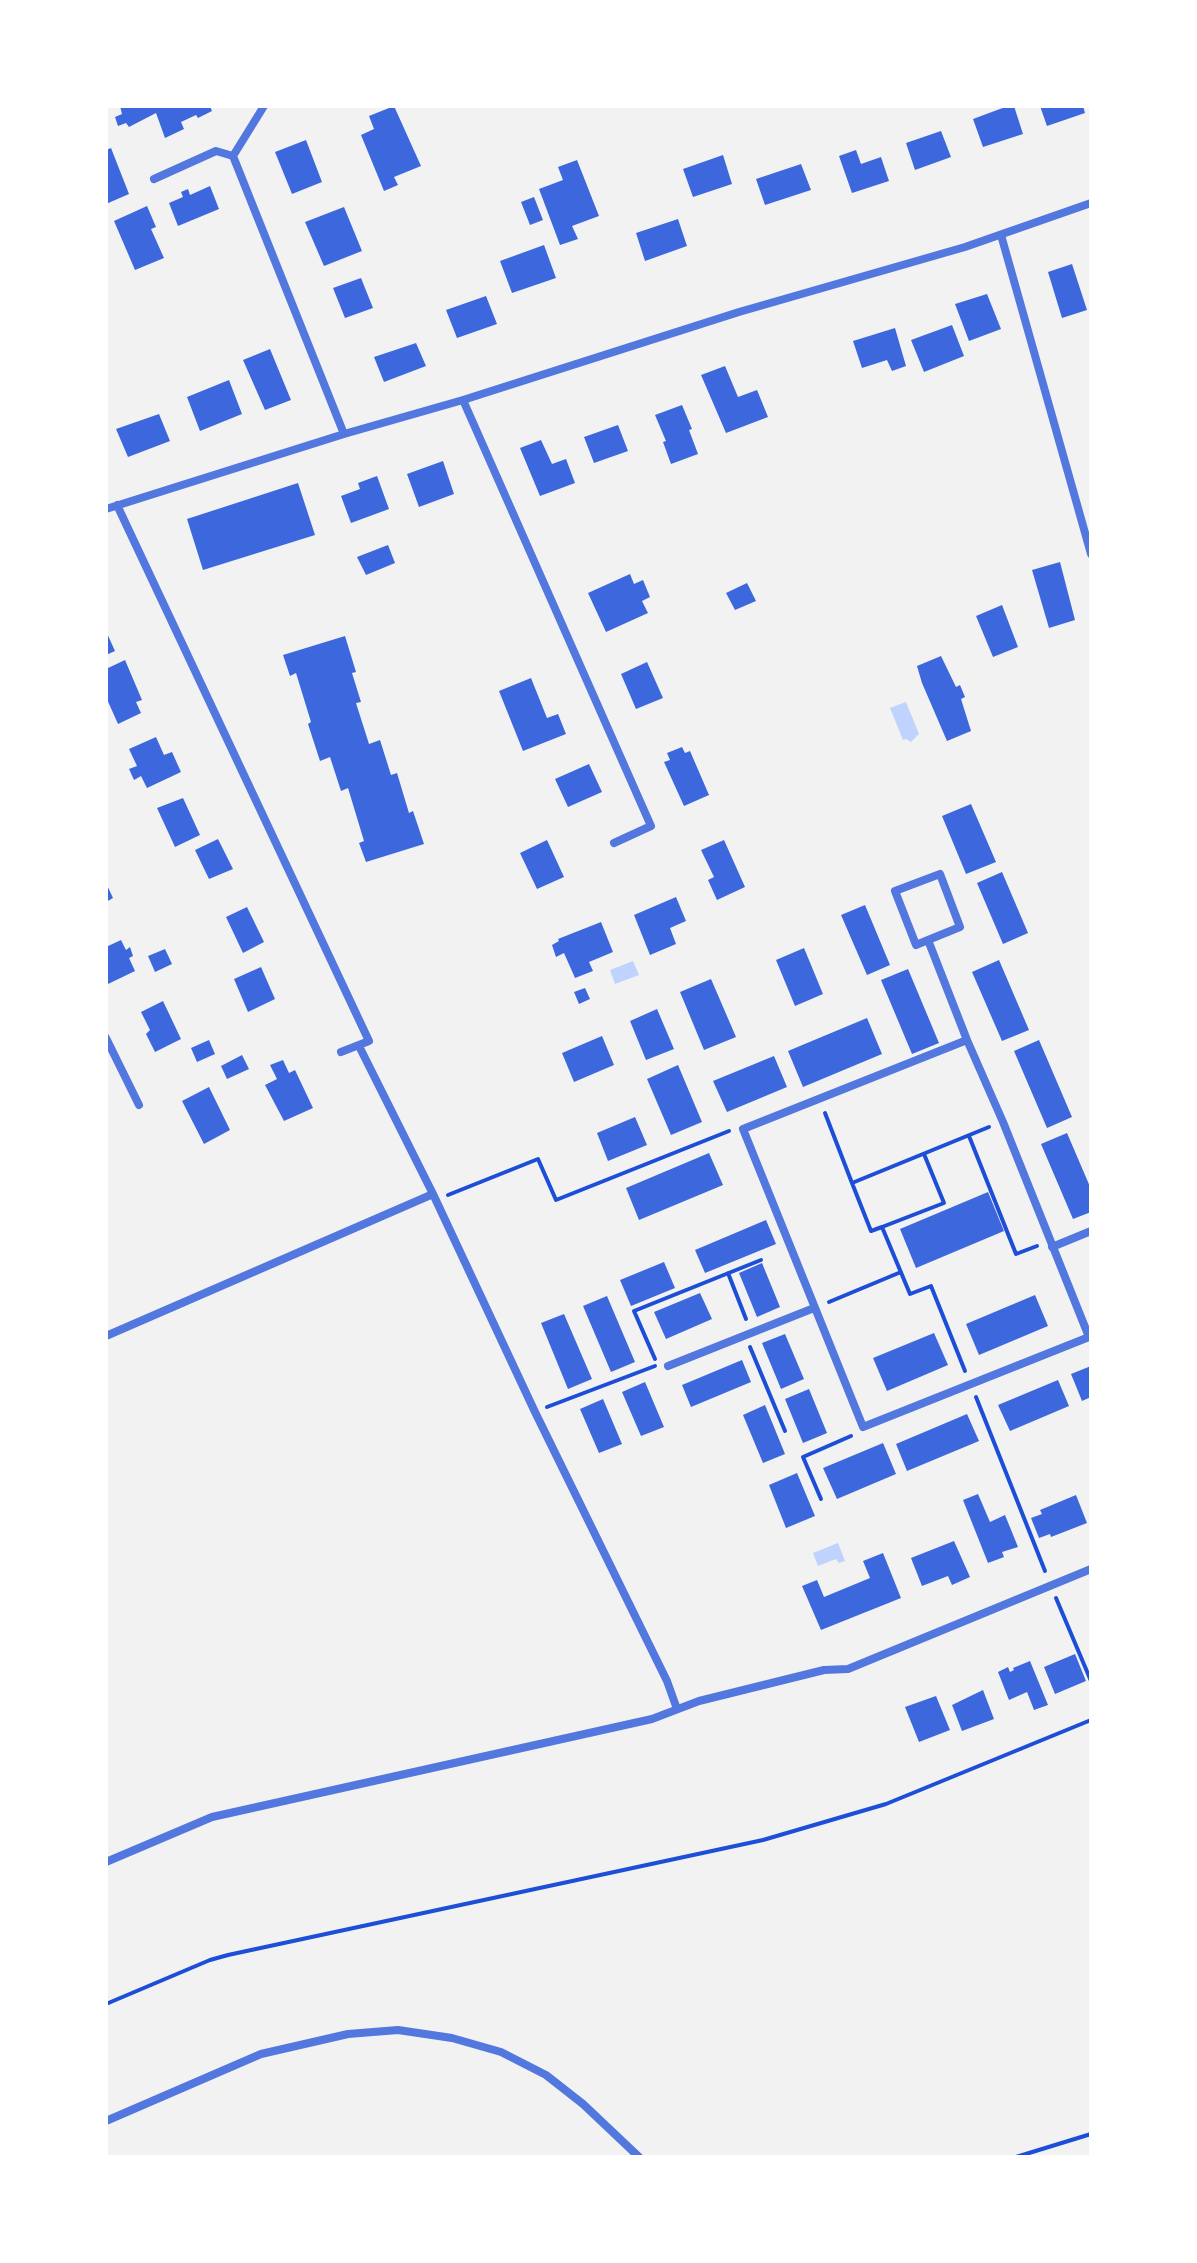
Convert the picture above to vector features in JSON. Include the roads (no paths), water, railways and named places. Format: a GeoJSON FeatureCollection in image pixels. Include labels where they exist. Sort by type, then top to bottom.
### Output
{"type":"FeatureCollection","features":[{"type":"Feature","properties":{"kind":"street"},"geometry":{"type":"LineString","coordinates":[[233,156],[264,106]]}},
{"type":"Feature","properties":{"kind":"street"},"geometry":{"type":"LineString","coordinates":[[154,179],[216,151],[233,156]]}},
{"type":"Feature","properties":{"kind":"street"},"geometry":{"type":"LineString","coordinates":[[233,156],[344,434]]}},
{"type":"Feature","properties":{"kind":"street"},"geometry":{"type":"LineString","coordinates":[[106,509],[739,312],[1001,235],[1091,203]]}},
{"type":"Feature","properties":{"kind":"street"},"geometry":{"type":"LineString","coordinates":[[1001,235],[1091,554]]}},
{"type":"Feature","properties":{"kind":"street"},"geometry":{"type":"LineString","coordinates":[[463,400],[651,826],[614,843]]}},
{"type":"Feature","properties":{"kind":"street"},"geometry":{"type":"LineString","coordinates":[[117,505],[369,1041],[341,1052]]}},
{"type":"Feature","properties":{"kind":"street"},"geometry":{"type":"LineString","coordinates":[[940,874],[960,927],[928,940],[916,945],[895,891],[940,874]]}},
{"type":"Feature","properties":{"kind":"street"},"geometry":{"type":"LineString","coordinates":[[928,940],[1089,1337],[863,1427],[743,1129],[967,1040]]}},
{"type":"Feature","properties":{"kind":"street"},"geometry":{"type":"LineString","coordinates":[[106,1038],[139,1105]]}},
{"type":"Feature","properties":{"kind":"street"},"geometry":{"type":"LineString","coordinates":[[359,1046],[435,1197],[535,1412],[667,1681],[677,1709]]}},
{"type":"Feature","properties":{"kind":"street"},"geometry":{"type":"LineString","coordinates":[[106,1336],[435,1197]]}},
{"type":"Feature","properties":{"kind":"street"},"geometry":{"type":"LineString","coordinates":[[1051,1244],[1091,1231]]}},
{"type":"Feature","properties":{"kind":"street"},"geometry":{"type":"LineString","coordinates":[[668,1366],[814,1308]]}},
{"type":"Feature","properties":{"kind":"street"},"geometry":{"type":"LineString","coordinates":[[106,1862],[212,1817],[652,1719],[699,1701],[824,1670],[848,1669],[1091,1569]]}},
{"type":"Feature","properties":{"kind":"street"},"geometry":{"type":"LineString","coordinates":[[106,2121],[261,2054],[348,2034],[398,2030],[452,2038],[501,2052],[546,2075],[583,2104],[639,2157]]}},
{"type":"Feature","properties":{"kind":"water"},"geometry":{"type":"Polygon","coordinates":[[[906,702],[919,734],[911,742],[903,740],[890,708],[906,702]]]}},
{"type":"Feature","properties":{"kind":"water"},"geometry":{"type":"Polygon","coordinates":[[[633,961],[639,975],[615,984],[610,970],[633,961]]]}},
{"type":"Feature","properties":{"kind":"water"},"geometry":{"type":"Polygon","coordinates":[[[838,1543],[845,1561],[839,1563],[836,1559],[818,1566],[813,1553],[838,1543]]]}}]}
